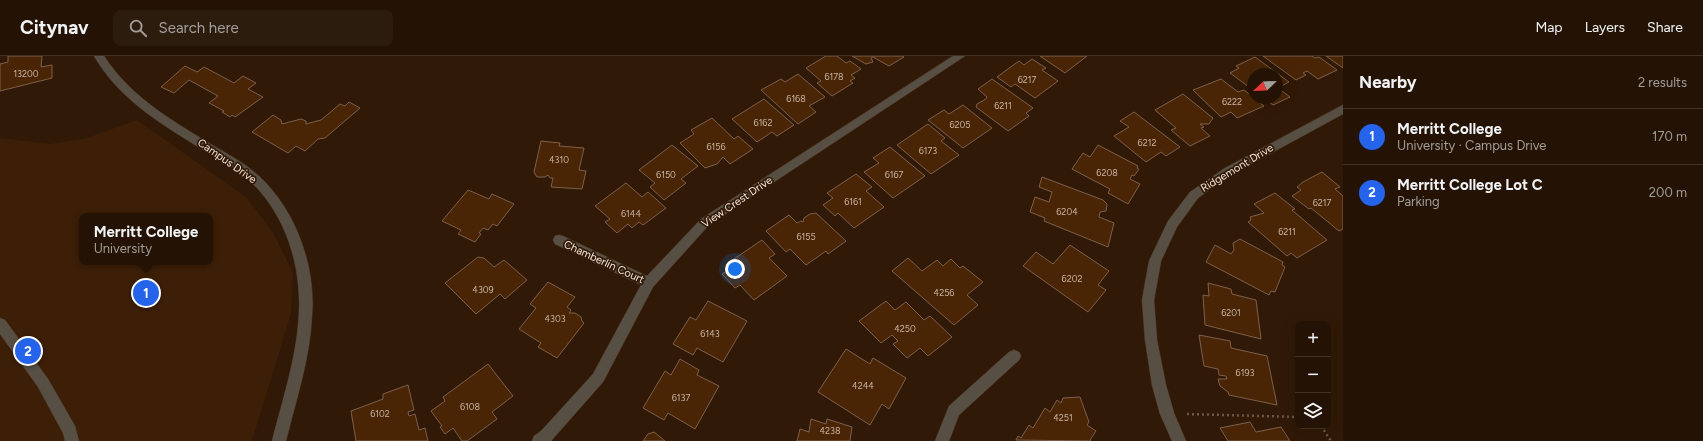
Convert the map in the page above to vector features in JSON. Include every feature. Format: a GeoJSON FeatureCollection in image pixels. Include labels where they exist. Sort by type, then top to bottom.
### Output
{"type":"FeatureCollection","features":[{"type":"Feature","properties":{"kind":"street","name":"Campus Drive"},"geometry":{"type":"LineString","coordinates":[[99,56],[110,76],[132,98],[236,165],[261,185],[282,213],[296,243],[304,276],[307,315],[300,354],[279,441]]}},
{"type":"Feature","properties":{"kind":"street","name":"View Crest Drive"},"geometry":{"type":"LineString","coordinates":[[539,441],[546,436],[598,378],[649,283],[705,222],[960,56]]}},
{"type":"Feature","properties":{"kind":"street","name":"Ridgemont Drive"},"geometry":{"type":"LineString","coordinates":[[1179,441],[1167,414],[1159,385],[1151,340],[1148,300],[1155,261],[1172,224],[1194,194],[1223,175],[1343,109]]}},
{"type":"Feature","properties":{"kind":"street","name":"Chamberlin Court"},"geometry":{"type":"LineString","coordinates":[[559,240],[649,283]]}},
{"type":"Feature","properties":{"kind":"street"},"geometry":{"type":"LineString","coordinates":[[0,324],[43,383],[70,431],[72,441]]}},
{"type":"Feature","properties":{"kind":"street"},"geometry":{"type":"LineString","coordinates":[[942,441],[954,411],[1014,356]]}},
{"type":"Feature","properties":{"kind":"path"},"geometry":{"type":"LineString","coordinates":[[1167,414],[1295,417]]}},
{"type":"Feature","properties":{"kind":"path"},"geometry":{"type":"LineString","coordinates":[[1323,429],[1331,441]]}},
{"type":"Feature","properties":{"kind":"shaded area"},"geometry":{"type":"Polygon","coordinates":[[[137,120],[246,197],[272,231],[293,273],[291,314],[252,441],[0,441],[0,138],[50,144],[87,138],[137,120]]]}},
{"type":"Feature","properties":{"kind":"building"},"geometry":{"type":"Polygon","coordinates":[[[8,56],[42,56],[41,67],[52,65],[52,78],[0,91],[0,64],[8,62],[8,56]]]}},
{"type":"Feature","properties":{"kind":"building"},"geometry":{"type":"Polygon","coordinates":[[[826,56],[837,56],[846,63],[850,61],[861,69],[851,75],[855,78],[850,81],[853,83],[832,96],[817,83],[821,81],[806,68],[826,56]]]}},
{"type":"Feature","properties":{"kind":"building"},"geometry":{"type":"Polygon","coordinates":[[[852,56],[904,57],[889,66],[873,57],[871,58],[873,62],[866,64],[852,56]]]}},
{"type":"Feature","properties":{"kind":"building"},"geometry":{"type":"Polygon","coordinates":[[[1040,56],[1087,56],[1065,73],[1040,56]]]}},
{"type":"Feature","properties":{"kind":"building"},"geometry":{"type":"Polygon","coordinates":[[[1263,56],[1319,57],[1337,70],[1318,79],[1307,71],[1303,73],[1306,75],[1296,80],[1283,71],[1283,68],[1280,68],[1263,56]]]}},
{"type":"Feature","properties":{"kind":"building"},"geometry":{"type":"Polygon","coordinates":[[[1326,56],[1343,56],[1343,68],[1326,56]]]}},
{"type":"Feature","properties":{"kind":"building"},"geometry":{"type":"Polygon","coordinates":[[[1255,57],[1270,68],[1247,68],[1247,86],[1230,73],[1239,68],[1236,66],[1255,57]]]}},
{"type":"Feature","properties":{"kind":"building"},"geometry":{"type":"Polygon","coordinates":[[[1032,59],[1046,68],[1042,70],[1058,81],[1035,98],[1015,84],[1011,87],[997,77],[1019,61],[1024,65],[1032,59]]]}},
{"type":"Feature","properties":{"kind":"building"},"geometry":{"type":"Polygon","coordinates":[[[185,66],[197,72],[204,67],[234,83],[243,76],[256,83],[248,89],[263,97],[235,117],[232,115],[230,117],[222,112],[224,111],[209,103],[218,96],[189,80],[174,93],[161,87],[185,66]]]}},
{"type":"Feature","properties":{"kind":"building"},"geometry":{"type":"Polygon","coordinates":[[[798,74],[825,97],[809,106],[816,112],[798,124],[761,90],[781,79],[785,82],[798,74]]]}},
{"type":"Feature","properties":{"kind":"building"},"geometry":{"type":"Polygon","coordinates":[[[1283,78],[1289,82],[1283,85],[1283,78]]]}},
{"type":"Feature","properties":{"kind":"building"},"geometry":{"type":"Polygon","coordinates":[[[992,79],[1033,108],[1026,113],[1029,116],[1008,131],[976,107],[977,104],[987,97],[978,89],[992,79]]]}},
{"type":"Feature","properties":{"kind":"building"},"geometry":{"type":"Polygon","coordinates":[[[1221,79],[1238,92],[1244,90],[1247,92],[1247,104],[1262,104],[1264,106],[1237,118],[1231,112],[1221,117],[1193,90],[1221,79]]]}},
{"type":"Feature","properties":{"kind":"building"},"geometry":{"type":"Polygon","coordinates":[[[1283,92],[1290,97],[1283,100],[1283,92]]]}},
{"type":"Feature","properties":{"kind":"building"},"geometry":{"type":"Polygon","coordinates":[[[1183,94],[1213,118],[1209,124],[1200,124],[1204,127],[1201,128],[1210,136],[1190,146],[1171,130],[1176,128],[1155,110],[1183,94]]]}},
{"type":"Feature","properties":{"kind":"building"},"geometry":{"type":"Polygon","coordinates":[[[764,99],[794,125],[777,136],[772,132],[757,142],[732,119],[764,99]]]}},
{"type":"Feature","properties":{"kind":"building"},"geometry":{"type":"Polygon","coordinates":[[[349,102],[360,108],[325,138],[318,139],[305,151],[296,146],[288,153],[252,132],[273,115],[281,120],[282,124],[301,119],[306,121],[306,124],[321,120],[340,104],[345,106],[349,102]]]}},
{"type":"Feature","properties":{"kind":"building"},"geometry":{"type":"Polygon","coordinates":[[[963,105],[992,128],[963,148],[928,120],[944,110],[949,114],[963,105]]]}},
{"type":"Feature","properties":{"kind":"building"},"geometry":{"type":"Polygon","coordinates":[[[1134,112],[1180,147],[1166,156],[1161,152],[1146,162],[1114,136],[1129,127],[1120,121],[1134,112]]]}},
{"type":"Feature","properties":{"kind":"building"},"geometry":{"type":"Polygon","coordinates":[[[712,118],[734,139],[738,136],[753,149],[730,164],[723,157],[717,164],[705,168],[680,143],[694,134],[691,130],[712,118]]]}},
{"type":"Feature","properties":{"kind":"building"},"geometry":{"type":"Polygon","coordinates":[[[928,124],[945,138],[941,141],[959,155],[931,174],[897,145],[928,124]]]}},
{"type":"Feature","properties":{"kind":"building"},"geometry":{"type":"Polygon","coordinates":[[[541,141],[560,143],[559,146],[584,148],[579,170],[586,171],[582,189],[551,187],[553,178],[550,178],[548,175],[545,177],[537,177],[534,172],[541,141]]]}},
{"type":"Feature","properties":{"kind":"building"},"geometry":{"type":"Polygon","coordinates":[[[672,145],[698,166],[681,179],[686,183],[664,200],[650,187],[655,183],[639,170],[672,145]]]}},
{"type":"Feature","properties":{"kind":"building"},"geometry":{"type":"Polygon","coordinates":[[[1098,145],[1138,166],[1137,168],[1139,169],[1130,179],[1140,184],[1128,204],[1108,193],[1110,189],[1072,169],[1083,153],[1090,157],[1098,145]]]}},
{"type":"Feature","properties":{"kind":"building"},"geometry":{"type":"Polygon","coordinates":[[[890,147],[925,176],[893,198],[864,172],[879,163],[873,158],[890,147]]]}},
{"type":"Feature","properties":{"kind":"building"},"geometry":{"type":"Polygon","coordinates":[[[1322,172],[1340,187],[1335,189],[1343,196],[1343,229],[1339,231],[1311,208],[1309,209],[1292,196],[1301,190],[1297,187],[1303,182],[1322,172]]]}},
{"type":"Feature","properties":{"kind":"building"},"geometry":{"type":"Polygon","coordinates":[[[856,174],[872,187],[866,191],[884,207],[854,228],[838,213],[835,216],[823,205],[833,198],[827,193],[856,174]]]}},
{"type":"Feature","properties":{"kind":"building"},"geometry":{"type":"Polygon","coordinates":[[[1042,177],[1103,200],[1107,204],[1106,211],[1100,212],[1099,217],[1114,223],[1108,247],[1044,221],[1045,218],[1030,212],[1035,197],[1049,202],[1052,192],[1039,187],[1042,177]]]}},
{"type":"Feature","properties":{"kind":"building"},"geometry":{"type":"Polygon","coordinates":[[[626,183],[642,197],[648,192],[666,208],[643,225],[639,222],[632,228],[628,224],[617,233],[605,222],[610,219],[595,206],[626,183]]]}},
{"type":"Feature","properties":{"kind":"building"},"geometry":{"type":"Polygon","coordinates":[[[468,190],[489,199],[492,194],[514,204],[497,226],[493,224],[488,230],[483,228],[479,233],[481,234],[475,242],[458,234],[461,230],[442,221],[468,190]]]}},
{"type":"Feature","properties":{"kind":"building"},"geometry":{"type":"Polygon","coordinates":[[[1275,193],[1295,209],[1292,210],[1327,240],[1297,258],[1291,253],[1287,256],[1248,222],[1251,220],[1250,217],[1264,213],[1254,204],[1275,193]]]}},
{"type":"Feature","properties":{"kind":"building"},"geometry":{"type":"Polygon","coordinates":[[[816,213],[846,241],[828,254],[826,251],[806,265],[790,249],[786,252],[766,231],[789,215],[797,223],[801,221],[803,222],[804,218],[810,214],[816,213]]]}},
{"type":"Feature","properties":{"kind":"building"},"geometry":{"type":"Polygon","coordinates":[[[1240,239],[1283,262],[1282,265],[1285,267],[1275,292],[1271,291],[1269,295],[1206,262],[1215,245],[1231,254],[1234,250],[1233,243],[1240,239]]]}},
{"type":"Feature","properties":{"kind":"building"},"geometry":{"type":"Polygon","coordinates":[[[762,240],[775,254],[769,258],[787,276],[754,300],[740,285],[735,288],[722,274],[735,266],[731,261],[762,240]]]}},
{"type":"Feature","properties":{"kind":"building"},"geometry":{"type":"Polygon","coordinates":[[[1070,245],[1109,271],[1098,285],[1106,290],[1088,312],[1023,266],[1036,252],[1053,264],[1070,245]]]}},
{"type":"Feature","properties":{"kind":"building"},"geometry":{"type":"Polygon","coordinates":[[[478,257],[484,258],[494,267],[504,260],[527,280],[505,299],[500,294],[476,314],[445,283],[478,257]]]}},
{"type":"Feature","properties":{"kind":"building"},"geometry":{"type":"Polygon","coordinates":[[[908,258],[922,271],[937,260],[943,266],[951,259],[960,268],[963,266],[983,282],[967,295],[978,305],[954,325],[892,271],[908,258]]]}},
{"type":"Feature","properties":{"kind":"building"},"geometry":{"type":"Polygon","coordinates":[[[548,282],[575,297],[567,307],[571,310],[569,313],[575,313],[581,317],[584,323],[557,358],[538,347],[541,343],[519,329],[536,308],[530,304],[548,282]]]}},
{"type":"Feature","properties":{"kind":"building"},"geometry":{"type":"Polygon","coordinates":[[[1208,283],[1231,289],[1232,294],[1256,300],[1261,339],[1205,325],[1203,295],[1209,296],[1208,283]]]}},
{"type":"Feature","properties":{"kind":"building"},"geometry":{"type":"Polygon","coordinates":[[[708,301],[747,321],[723,362],[697,348],[693,355],[673,344],[690,317],[696,320],[708,301]]]}},
{"type":"Feature","properties":{"kind":"building"},"geometry":{"type":"Polygon","coordinates":[[[886,301],[895,310],[906,302],[924,320],[930,316],[952,337],[928,356],[920,348],[907,358],[893,344],[898,341],[892,335],[881,343],[859,321],[886,301]]]}},
{"type":"Feature","properties":{"kind":"building"},"geometry":{"type":"Polygon","coordinates":[[[1199,335],[1230,341],[1231,348],[1267,356],[1277,405],[1229,395],[1228,392],[1220,386],[1218,379],[1227,379],[1226,376],[1219,375],[1218,369],[1204,366],[1199,335]]]}},
{"type":"Feature","properties":{"kind":"building"},"geometry":{"type":"Polygon","coordinates":[[[846,349],[870,364],[873,358],[906,378],[889,409],[882,404],[870,425],[818,392],[846,349]]]}},
{"type":"Feature","properties":{"kind":"building"},"geometry":{"type":"Polygon","coordinates":[[[680,359],[699,370],[697,375],[719,386],[695,429],[668,413],[664,420],[643,408],[665,371],[671,375],[680,359]]]}},
{"type":"Feature","properties":{"kind":"building"},"geometry":{"type":"Polygon","coordinates":[[[488,364],[513,396],[492,412],[497,419],[467,441],[462,441],[453,428],[445,434],[440,427],[442,426],[431,411],[445,401],[443,397],[488,364]]]}},
{"type":"Feature","properties":{"kind":"building"},"geometry":{"type":"Polygon","coordinates":[[[408,385],[414,410],[408,412],[409,416],[415,414],[419,430],[425,428],[428,441],[356,441],[351,411],[383,399],[383,394],[408,385]]]}},
{"type":"Feature","properties":{"kind":"building"},"geometry":{"type":"Polygon","coordinates":[[[1080,397],[1089,422],[1087,425],[1096,431],[1090,440],[1091,441],[1016,440],[1018,436],[1021,438],[1029,425],[1033,428],[1045,408],[1050,412],[1057,400],[1061,403],[1063,398],[1080,397]]]}},
{"type":"Feature","properties":{"kind":"building"},"geometry":{"type":"Polygon","coordinates":[[[811,419],[826,424],[827,419],[852,427],[850,441],[797,441],[800,429],[809,432],[811,419]]]}},
{"type":"Feature","properties":{"kind":"building"},"geometry":{"type":"Polygon","coordinates":[[[1250,422],[1256,432],[1281,427],[1290,441],[1228,441],[1220,428],[1250,422]]]}},
{"type":"Feature","properties":{"kind":"building"},"geometry":{"type":"Polygon","coordinates":[[[654,432],[665,441],[643,441],[648,434],[654,432]]]}},
{"type":"Feature","properties":{"kind":"place","name":"Merritt College"},"geometry":{"type":"Point","coordinates":[146,293]}},
{"type":"Feature","properties":{"kind":"place","name":"Merritt College Lot C"},"geometry":{"type":"Point","coordinates":[28,351]}}]}
